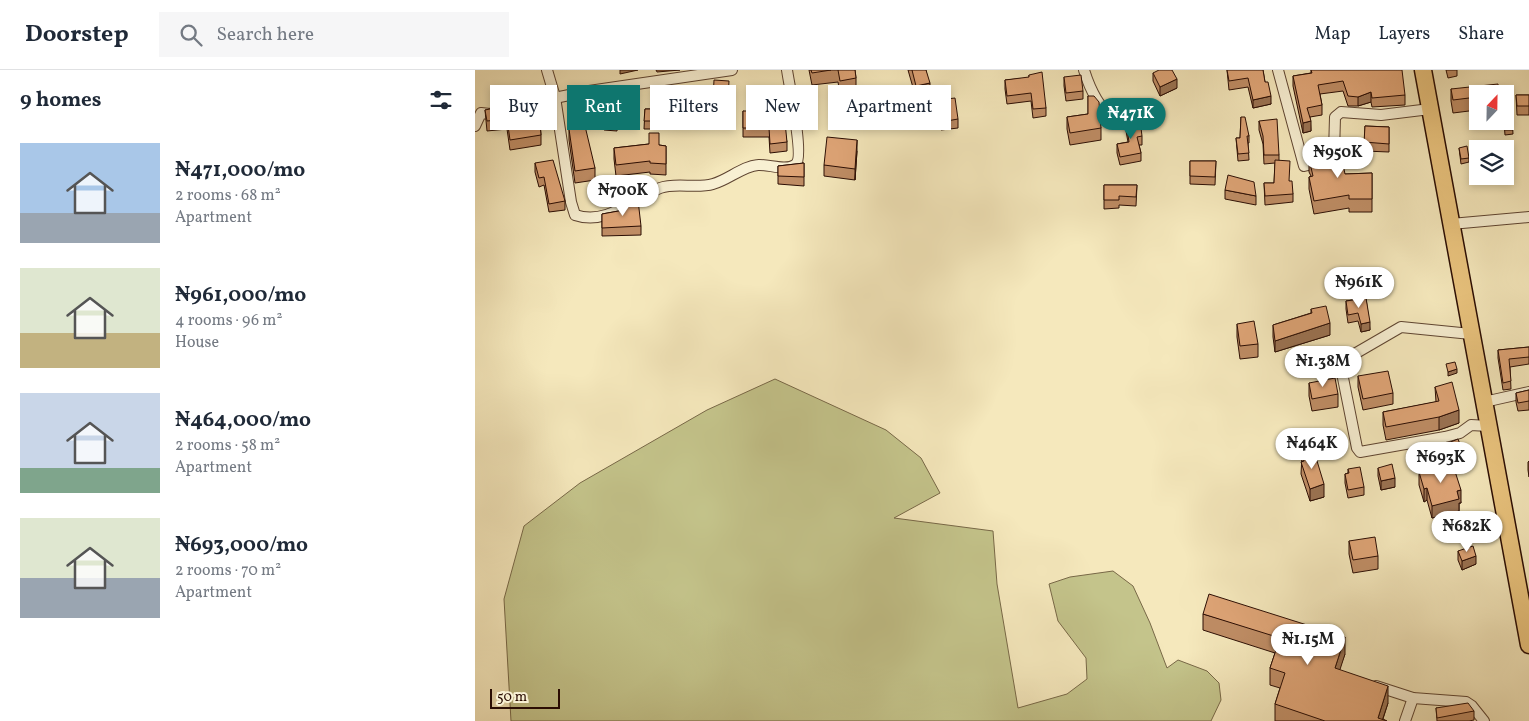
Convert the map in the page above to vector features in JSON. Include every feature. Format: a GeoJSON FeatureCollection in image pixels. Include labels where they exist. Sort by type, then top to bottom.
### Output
{"type":"FeatureCollection","features":[{"type":"Feature","properties":{"kind":"main road"},"geometry":{"type":"LineString","coordinates":[[1423,70],[1529,644]]}},
{"type":"Feature","properties":{"kind":"street"},"geometry":{"type":"LineString","coordinates":[[547,70],[551,85]]}},
{"type":"Feature","properties":{"kind":"street"},"geometry":{"type":"LineString","coordinates":[[557,97],[732,70]]}},
{"type":"Feature","properties":{"kind":"street"},"geometry":{"type":"LineString","coordinates":[[557,109],[575,215],[584,218],[600,218],[639,201],[659,188],[710,185],[756,165],[789,167],[796,164],[799,158],[787,70]]}},
{"type":"Feature","properties":{"kind":"street"},"geometry":{"type":"LineString","coordinates":[[1084,70],[1095,99],[1116,124]]}},
{"type":"Feature","properties":{"kind":"street"},"geometry":{"type":"LineString","coordinates":[[1278,70],[1304,166],[1332,159],[1335,153],[1335,117],[1341,112],[1381,115],[1430,108]]}},
{"type":"Feature","properties":{"kind":"street"},"geometry":{"type":"LineString","coordinates":[[475,126],[481,113],[490,114]]}},
{"type":"Feature","properties":{"kind":"street"},"geometry":{"type":"LineString","coordinates":[[1451,224],[1529,217]]}},
{"type":"Feature","properties":{"kind":"street"},"geometry":{"type":"LineString","coordinates":[[1471,334],[1401,327],[1351,356],[1342,373],[1357,448],[1360,452],[1445,437],[1460,433],[1471,425],[1489,426]]}},
{"type":"Feature","properties":{"kind":"street"},"geometry":{"type":"LineString","coordinates":[[1484,402],[1529,392]]}},
{"type":"Feature","properties":{"kind":"street"},"geometry":{"type":"LineString","coordinates":[[1366,683],[1413,698],[1466,702],[1485,721]]}},
{"type":"Feature","properties":{"kind":"street"},"geometry":{"type":"LineString","coordinates":[[1405,721],[1413,698]]}},
{"type":"Feature","properties":{"kind":"green space"},"geometry":{"type":"Polygon","coordinates":[[[775,379],[886,430],[921,458],[940,493],[894,518],[993,531],[997,584],[1018,708],[1067,694],[1087,679],[1086,658],[1058,621],[1049,584],[1070,577],[1113,571],[1133,586],[1150,623],[1167,668],[1178,660],[1207,671],[1219,683],[1221,700],[1211,721],[511,721],[504,599],[524,526],[580,483],[707,410],[775,379]]]}},
{"type":"Feature","properties":{"kind":"building"},"geometry":{"type":"Polygon","coordinates":[[[811,70],[831,70],[812,73],[811,70]]]}},
{"type":"Feature","properties":{"kind":"building"},"geometry":{"type":"Polygon","coordinates":[[[838,70],[855,70],[856,78],[840,81],[838,70]]]}},
{"type":"Feature","properties":{"kind":"building"},"geometry":{"type":"Polygon","coordinates":[[[912,70],[926,70],[930,83],[916,85],[912,70]]]}},
{"type":"Feature","properties":{"kind":"building"},"geometry":{"type":"Polygon","coordinates":[[[1159,70],[1172,70],[1177,79],[1160,87],[1153,73],[1159,70]]]}},
{"type":"Feature","properties":{"kind":"building"},"geometry":{"type":"Polygon","coordinates":[[[1227,70],[1263,70],[1265,82],[1268,82],[1271,96],[1253,100],[1248,78],[1229,81],[1227,70]]]}},
{"type":"Feature","properties":{"kind":"building"},"geometry":{"type":"Polygon","coordinates":[[[1311,70],[1402,70],[1405,95],[1372,98],[1371,92],[1358,97],[1348,96],[1343,81],[1318,85],[1322,105],[1307,108],[1311,121],[1303,123],[1293,76],[1312,73],[1311,70]]]}},
{"type":"Feature","properties":{"kind":"building"},"geometry":{"type":"Polygon","coordinates":[[[1042,72],[1046,108],[1033,109],[1031,93],[1007,96],[1005,80],[1029,77],[1029,75],[1042,72]]]}},
{"type":"Feature","properties":{"kind":"building"},"geometry":{"type":"Polygon","coordinates":[[[1081,75],[1083,91],[1066,93],[1064,77],[1081,75]]]}},
{"type":"Feature","properties":{"kind":"building"},"geometry":{"type":"Polygon","coordinates":[[[714,80],[729,81],[729,85],[714,85],[714,80]]]}},
{"type":"Feature","properties":{"kind":"building"},"geometry":{"type":"Polygon","coordinates":[[[1469,87],[1469,98],[1453,100],[1451,89],[1469,87]]]}},
{"type":"Feature","properties":{"kind":"building"},"geometry":{"type":"Polygon","coordinates":[[[1516,95],[1529,95],[1529,106],[1517,106],[1516,95]]]}},
{"type":"Feature","properties":{"kind":"building"},"geometry":{"type":"Polygon","coordinates":[[[1088,96],[1094,96],[1099,102],[1101,128],[1070,133],[1067,117],[1088,114],[1088,96]]]}},
{"type":"Feature","properties":{"kind":"building"},"geometry":{"type":"Polygon","coordinates":[[[951,98],[955,98],[958,119],[951,120],[951,98]]]}},
{"type":"Feature","properties":{"kind":"building"},"geometry":{"type":"Polygon","coordinates":[[[490,109],[490,121],[487,121],[485,110],[490,109]]]}},
{"type":"Feature","properties":{"kind":"building"},"geometry":{"type":"Polygon","coordinates":[[[645,109],[650,109],[650,121],[644,121],[645,109]]]}},
{"type":"Feature","properties":{"kind":"building"},"geometry":{"type":"Polygon","coordinates":[[[743,111],[746,111],[746,128],[743,128],[743,111]]]}},
{"type":"Feature","properties":{"kind":"building"},"geometry":{"type":"Polygon","coordinates":[[[1241,117],[1245,117],[1249,136],[1247,136],[1249,153],[1238,154],[1236,138],[1240,138],[1241,117]]]}},
{"type":"Feature","properties":{"kind":"building"},"geometry":{"type":"Polygon","coordinates":[[[1277,119],[1279,155],[1264,155],[1263,136],[1259,121],[1277,119]]]}},
{"type":"Feature","properties":{"kind":"building"},"geometry":{"type":"Polygon","coordinates":[[[1140,120],[1142,136],[1137,137],[1141,153],[1120,157],[1117,144],[1129,142],[1126,122],[1140,120]]]}},
{"type":"Feature","properties":{"kind":"building"},"geometry":{"type":"Polygon","coordinates":[[[1365,126],[1389,127],[1389,144],[1364,142],[1365,126]]]}},
{"type":"Feature","properties":{"kind":"building"},"geometry":{"type":"Polygon","coordinates":[[[509,130],[541,130],[541,135],[510,140],[509,130]]]}},
{"type":"Feature","properties":{"kind":"building"},"geometry":{"type":"Polygon","coordinates":[[[569,130],[586,130],[595,168],[575,171],[569,130]]]}},
{"type":"Feature","properties":{"kind":"building"},"geometry":{"type":"Polygon","coordinates":[[[769,130],[786,130],[787,142],[770,144],[769,130]]]}},
{"type":"Feature","properties":{"kind":"building"},"geometry":{"type":"Polygon","coordinates":[[[649,133],[659,133],[659,145],[666,146],[666,164],[650,163],[650,161],[616,165],[614,148],[649,144],[649,133]]]}},
{"type":"Feature","properties":{"kind":"building"},"geometry":{"type":"Polygon","coordinates":[[[827,137],[857,140],[855,169],[824,165],[827,137]]]}},
{"type":"Feature","properties":{"kind":"building"},"geometry":{"type":"Polygon","coordinates":[[[1467,146],[1469,158],[1461,159],[1459,148],[1467,146]]]}},
{"type":"Feature","properties":{"kind":"building"},"geometry":{"type":"Polygon","coordinates":[[[1340,150],[1345,174],[1372,173],[1372,199],[1349,199],[1349,195],[1314,201],[1309,177],[1313,176],[1309,159],[1340,150]]]}},
{"type":"Feature","properties":{"kind":"building"},"geometry":{"type":"Polygon","coordinates":[[[553,160],[565,201],[549,204],[544,177],[539,178],[535,163],[553,160]]]}},
{"type":"Feature","properties":{"kind":"building"},"geometry":{"type":"Polygon","coordinates":[[[1275,160],[1290,161],[1289,181],[1292,181],[1293,194],[1265,196],[1264,183],[1274,183],[1275,160]]]}},
{"type":"Feature","properties":{"kind":"building"},"geometry":{"type":"Polygon","coordinates":[[[1190,161],[1216,161],[1215,177],[1190,176],[1190,161]]]}},
{"type":"Feature","properties":{"kind":"building"},"geometry":{"type":"Polygon","coordinates":[[[804,163],[804,177],[778,176],[778,166],[804,163]]]}},
{"type":"Feature","properties":{"kind":"building"},"geometry":{"type":"Polygon","coordinates":[[[1228,175],[1254,182],[1256,196],[1225,190],[1228,175]]]}},
{"type":"Feature","properties":{"kind":"building"},"geometry":{"type":"Polygon","coordinates":[[[1104,185],[1137,185],[1136,197],[1119,196],[1119,200],[1104,200],[1104,185]]]}},
{"type":"Feature","properties":{"kind":"building"},"geometry":{"type":"Polygon","coordinates":[[[638,200],[641,226],[602,228],[602,214],[624,210],[624,206],[638,200]]]}},
{"type":"Feature","properties":{"kind":"building"},"geometry":{"type":"Polygon","coordinates":[[[1366,298],[1370,322],[1361,324],[1358,313],[1348,315],[1346,301],[1366,298]]]}},
{"type":"Feature","properties":{"kind":"building"},"geometry":{"type":"Polygon","coordinates":[[[1326,306],[1330,323],[1275,341],[1273,325],[1312,313],[1311,309],[1326,306]]]}},
{"type":"Feature","properties":{"kind":"building"},"geometry":{"type":"Polygon","coordinates":[[[1254,321],[1258,344],[1240,346],[1237,324],[1254,321]]]}},
{"type":"Feature","properties":{"kind":"building"},"geometry":{"type":"Polygon","coordinates":[[[1529,347],[1529,357],[1509,359],[1511,381],[1503,383],[1498,350],[1529,347]]]}},
{"type":"Feature","properties":{"kind":"building"},"geometry":{"type":"Polygon","coordinates":[[[1455,362],[1457,369],[1448,372],[1446,364],[1455,362]]]}},
{"type":"Feature","properties":{"kind":"building"},"geometry":{"type":"Polygon","coordinates":[[[1388,371],[1393,393],[1363,399],[1358,376],[1388,371]]]}},
{"type":"Feature","properties":{"kind":"building"},"geometry":{"type":"Polygon","coordinates":[[[1335,378],[1338,394],[1312,399],[1309,383],[1335,378]]]}},
{"type":"Feature","properties":{"kind":"building"},"geometry":{"type":"Polygon","coordinates":[[[1452,382],[1459,410],[1439,417],[1386,427],[1383,412],[1439,401],[1435,387],[1452,382]]]}},
{"type":"Feature","properties":{"kind":"building"},"geometry":{"type":"Polygon","coordinates":[[[1529,390],[1529,401],[1518,403],[1516,393],[1529,390]]]}},
{"type":"Feature","properties":{"kind":"building"},"geometry":{"type":"Polygon","coordinates":[[[1458,439],[1465,457],[1449,463],[1443,445],[1458,439]]]}},
{"type":"Feature","properties":{"kind":"building"},"geometry":{"type":"Polygon","coordinates":[[[1314,451],[1324,484],[1310,489],[1301,462],[1304,461],[1302,455],[1314,451]]]}},
{"type":"Feature","properties":{"kind":"building"},"geometry":{"type":"Polygon","coordinates":[[[1452,462],[1461,490],[1457,491],[1459,499],[1432,506],[1427,488],[1424,489],[1419,472],[1452,462]]]}},
{"type":"Feature","properties":{"kind":"building"},"geometry":{"type":"Polygon","coordinates":[[[1392,464],[1395,478],[1381,481],[1378,468],[1392,464]]]}},
{"type":"Feature","properties":{"kind":"building"},"geometry":{"type":"Polygon","coordinates":[[[1360,467],[1364,487],[1348,490],[1345,474],[1349,473],[1348,469],[1360,467]]]}},
{"type":"Feature","properties":{"kind":"building"},"geometry":{"type":"Polygon","coordinates":[[[1375,537],[1378,556],[1353,560],[1349,541],[1375,537]]]}},
{"type":"Feature","properties":{"kind":"building"},"geometry":{"type":"Polygon","coordinates":[[[1473,546],[1476,556],[1462,561],[1458,551],[1473,546]]]}},
{"type":"Feature","properties":{"kind":"building"},"geometry":{"type":"Polygon","coordinates":[[[1209,594],[1345,637],[1335,668],[1388,686],[1378,718],[1387,721],[1325,721],[1275,704],[1285,673],[1270,668],[1280,638],[1203,614],[1209,594]]]}},
{"type":"Feature","properties":{"kind":"building"},"geometry":{"type":"Polygon","coordinates":[[[1468,703],[1474,711],[1437,718],[1436,708],[1468,703]]]}}]}
